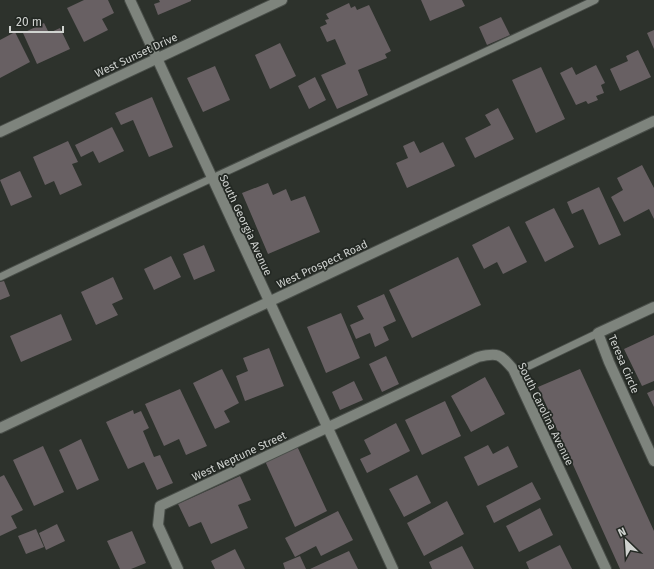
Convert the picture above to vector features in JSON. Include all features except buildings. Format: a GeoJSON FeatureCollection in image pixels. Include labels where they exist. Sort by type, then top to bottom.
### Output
{"type":"FeatureCollection","features":[{"type":"Feature","properties":{"kind":"street","name":"South Georgia Avenue"},"geometry":{"type":"LineString","coordinates":[[130,0],[393,569]]}},
{"type":"Feature","properties":{"kind":"street","name":"West Sunset Drive"},"geometry":{"type":"LineString","coordinates":[[0,132],[282,0]]}},
{"type":"Feature","properties":{"kind":"street","name":"West Prospect Road"},"geometry":{"type":"LineString","coordinates":[[0,428],[654,121]]}},
{"type":"Feature","properties":{"kind":"street","name":"Teresa Circle"},"geometry":{"type":"LineString","coordinates":[[654,307],[598,333],[609,362],[654,460]]}},
{"type":"Feature","properties":{"kind":"street","name":"South Carolina Avenue"},"geometry":{"type":"LineString","coordinates":[[328,428],[478,357],[492,353],[504,359],[513,370],[606,569]]}},
{"type":"Feature","properties":{"kind":"street","name":"West Neptune Street"},"geometry":{"type":"LineString","coordinates":[[178,569],[158,525],[160,506],[328,428]]}},
{"type":"Feature","properties":{"kind":"lane"},"geometry":{"type":"LineString","coordinates":[[0,277],[596,0]]}},
{"type":"Feature","properties":{"kind":"lane"},"geometry":{"type":"LineString","coordinates":[[529,366],[598,333]]}}]}
